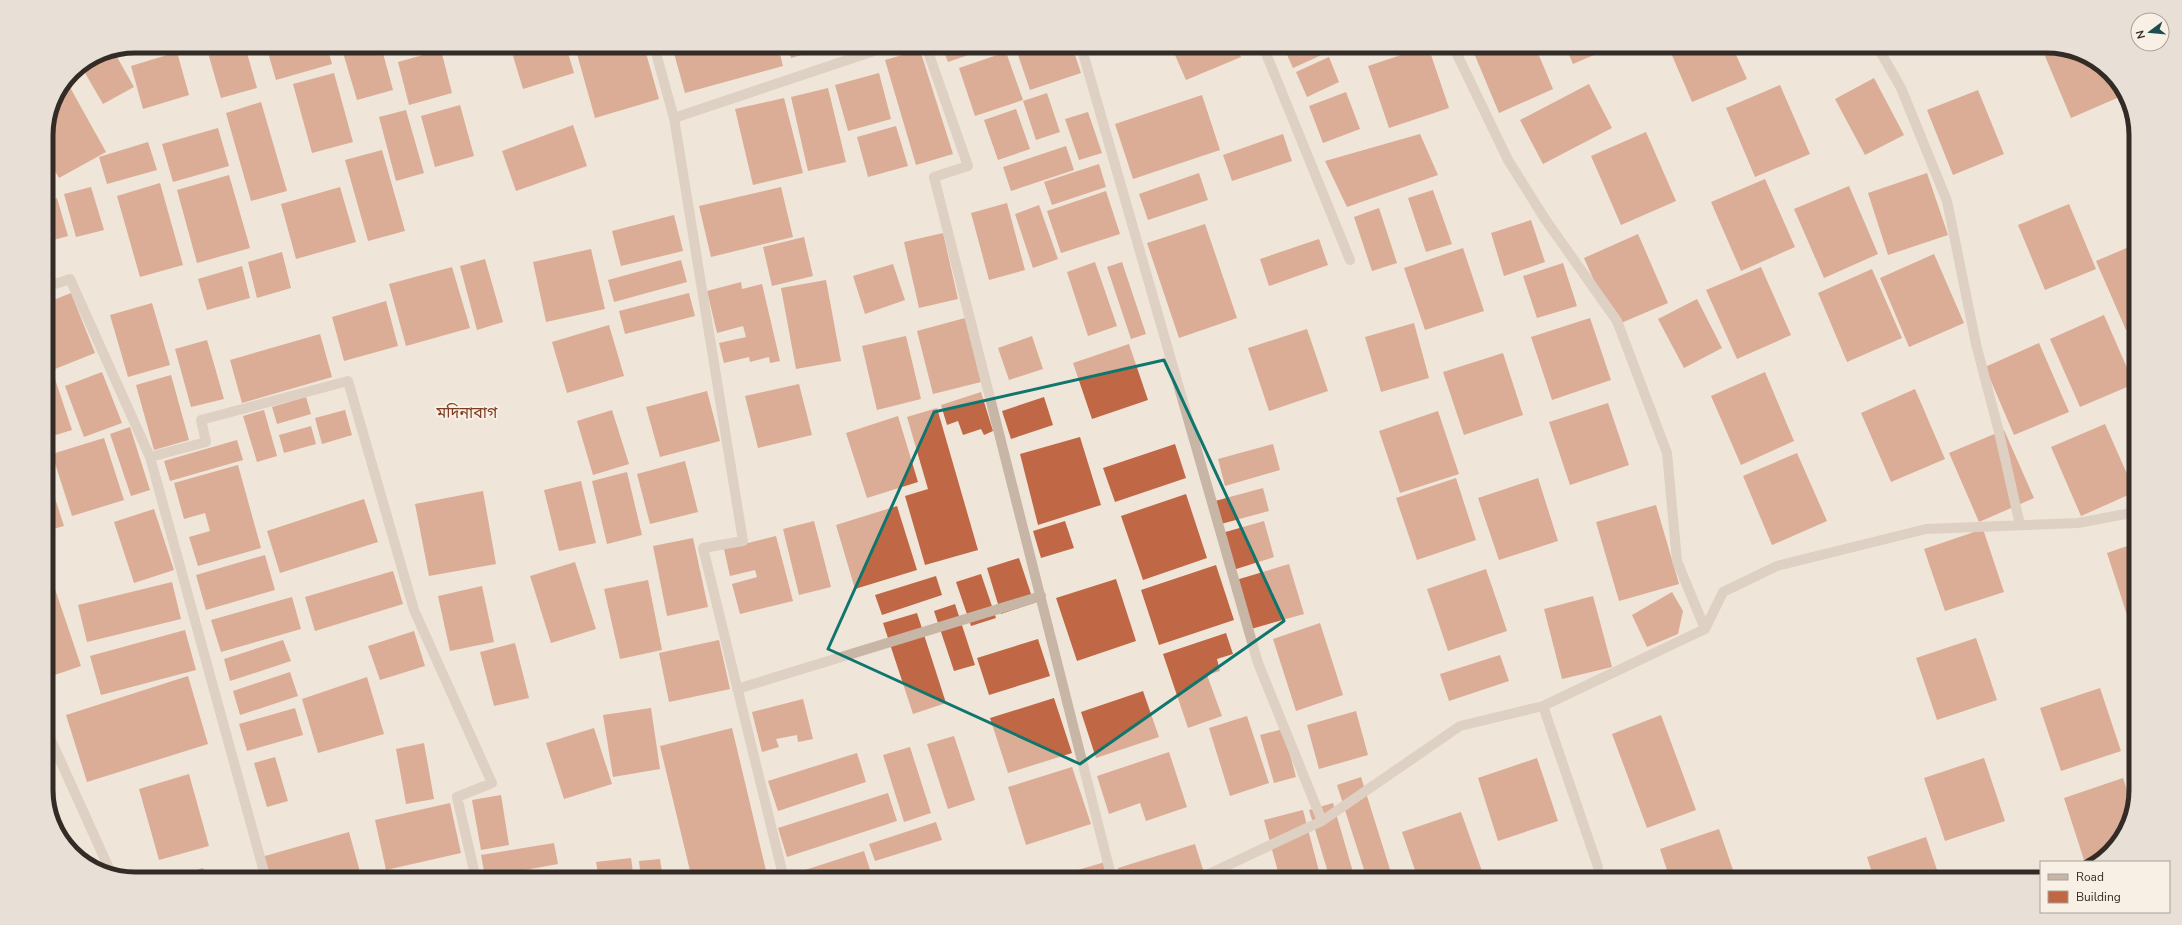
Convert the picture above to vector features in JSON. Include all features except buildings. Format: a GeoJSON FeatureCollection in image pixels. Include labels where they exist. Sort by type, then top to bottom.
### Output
{"type":"FeatureCollection","features":[{"type":"Feature","properties":{"kind":"street"},"geometry":{"type":"LineString","coordinates":[[656,53],[674,118],[743,541],[703,548],[782,872]]}},
{"type":"Feature","properties":{"kind":"street"},"geometry":{"type":"LineString","coordinates":[[674,118],[868,53]]}},
{"type":"Feature","properties":{"kind":"street"},"geometry":{"type":"LineString","coordinates":[[928,53],[968,166],[934,177],[1110,872]]}},
{"type":"Feature","properties":{"kind":"street"},"geometry":{"type":"LineString","coordinates":[[1083,53],[1258,663],[1322,821]]}},
{"type":"Feature","properties":{"kind":"street"},"geometry":{"type":"LineString","coordinates":[[1266,53],[1350,260]]}},
{"type":"Feature","properties":{"kind":"street"},"geometry":{"type":"LineString","coordinates":[[1456,53],[1508,160],[1545,219],[1617,321],[1667,453],[1677,561],[1705,629]]}},
{"type":"Feature","properties":{"kind":"street"},"geometry":{"type":"LineString","coordinates":[[1881,53],[1901,88],[1947,201],[1976,344],[1999,432],[2020,525]]}},
{"type":"Feature","properties":{"kind":"street"},"geometry":{"type":"LineString","coordinates":[[53,285],[70,279],[150,457],[264,872]]}},
{"type":"Feature","properties":{"kind":"street"},"geometry":{"type":"LineString","coordinates":[[150,457],[206,442],[200,420],[348,381],[414,610],[492,783],[456,797],[474,872]]}},
{"type":"Feature","properties":{"kind":"street"},"geometry":{"type":"LineString","coordinates":[[1213,872],[1322,821],[1460,726],[1543,706],[1705,629],[1723,592],[1777,566],[1926,529],[2078,523],[2129,513]]}},
{"type":"Feature","properties":{"kind":"street"},"geometry":{"type":"LineString","coordinates":[[737,689],[1041,596]]}},
{"type":"Feature","properties":{"kind":"street"},"geometry":{"type":"LineString","coordinates":[[1543,706],[1598,867]]}},
{"type":"Feature","properties":{"kind":"street"},"geometry":{"type":"LineString","coordinates":[[53,744],[109,868]]}},
{"type":"Feature","properties":{"kind":"highlighted area"},"geometry":{"type":"Polygon","coordinates":[[[1164,360],[1284,621],[1080,764],[828,649],[934,412],[1164,360]]]}},
{"type":"Feature","properties":{"kind":"district","name":"মদিনাবাগ"},"geometry":{"type":"Point","coordinates":[467,413]}}]}
